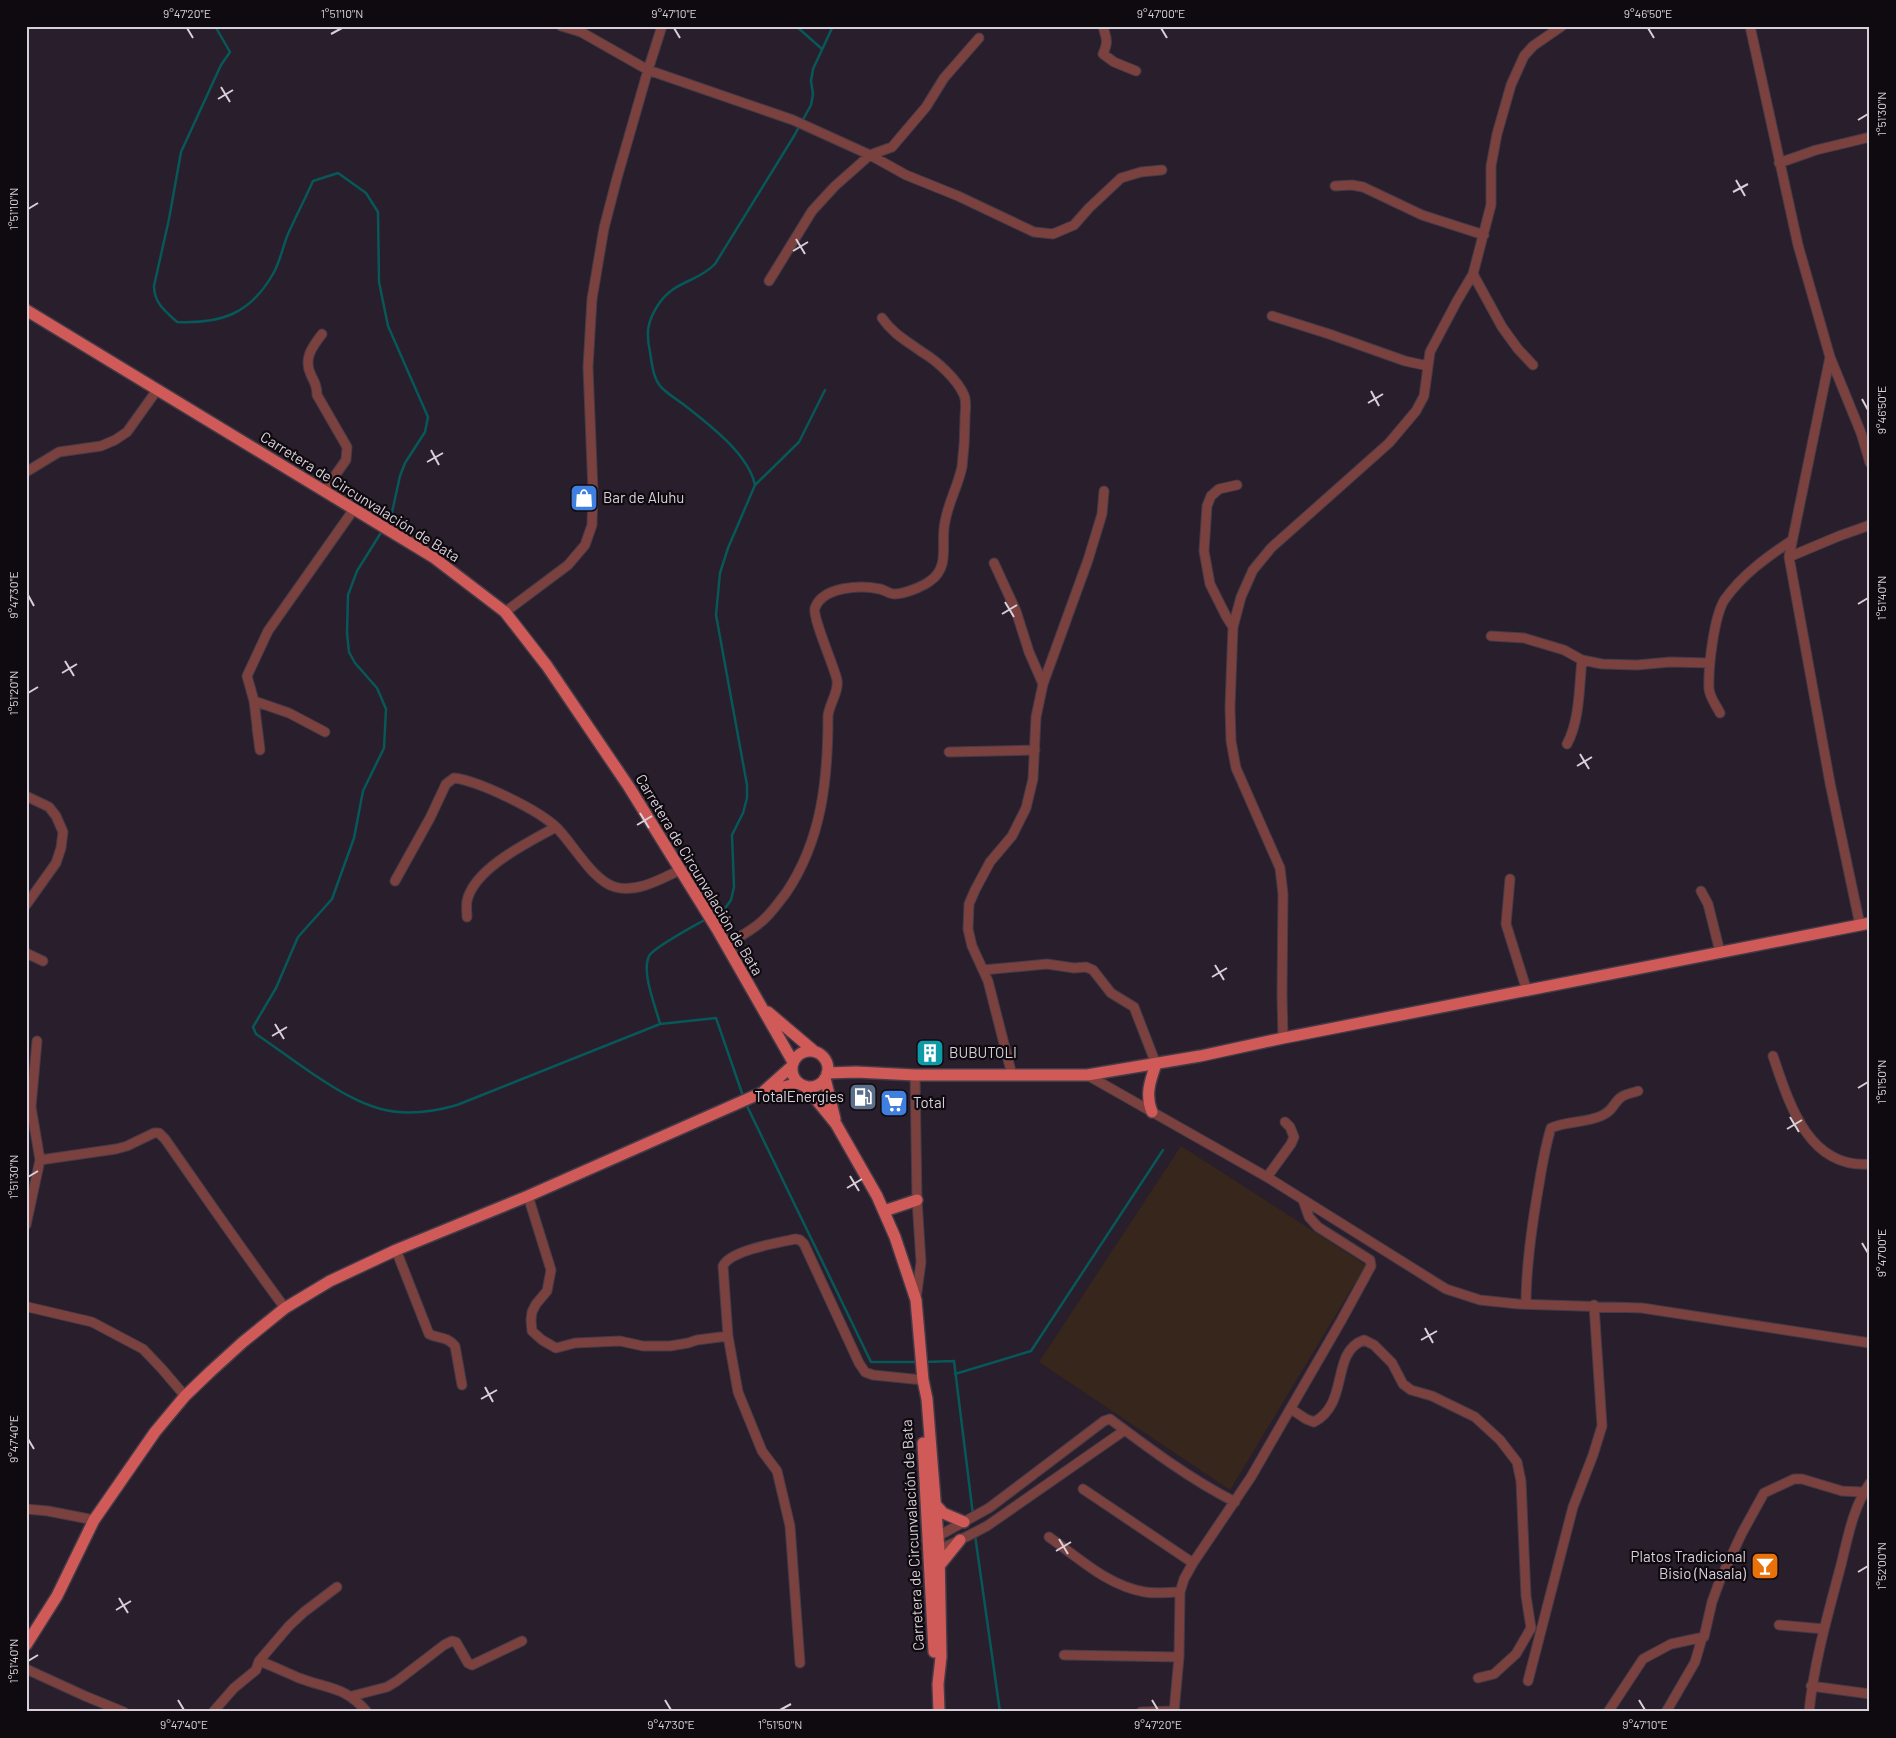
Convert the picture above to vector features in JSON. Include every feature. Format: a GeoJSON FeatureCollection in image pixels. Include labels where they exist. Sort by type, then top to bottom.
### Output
{"type":"FeatureCollection","features":[{"type":"Feature","properties":{"kind":"main road","name":"Carretera de Circunvalación de Bata"},"geometry":{"type":"LineString","coordinates":[[26,310],[377,524],[395,533],[433,557],[505,612],[553,674],[629,787],[717,929],[793,1064]]}},
{"type":"Feature","properties":{"kind":"main road"},"geometry":{"type":"LineString","coordinates":[[826,1071],[915,1075],[1087,1075],[1156,1064],[1865,924]]}},
{"type":"Feature","properties":{"kind":"main road","name":"Carretera de Circunvalación de Bata"},"geometry":{"type":"LineString","coordinates":[[760,1005],[814,1051]]}},
{"type":"Feature","properties":{"kind":"main road"},"geometry":{"type":"LineString","coordinates":[[26,1645],[57,1596],[94,1520],[155,1432],[185,1396],[243,1342],[285,1308],[330,1281],[396,1250],[528,1196],[758,1095],[802,1084],[816,1085],[826,1071],[824,1057],[814,1051],[804,1052],[758,1095]]}},
{"type":"Feature","properties":{"kind":"main road"},"geometry":{"type":"LineString","coordinates":[[793,1064],[793,1076],[802,1084]]}},
{"type":"Feature","properties":{"kind":"main road"},"geometry":{"type":"LineString","coordinates":[[1152,1112],[1148,1103],[1148,1091],[1156,1064]]}},
{"type":"Feature","properties":{"kind":"main road","name":"Carretera de Circunvalación de Bata"},"geometry":{"type":"LineString","coordinates":[[826,1071],[836,1124]]}},
{"type":"Feature","properties":{"kind":"main road","name":"Carretera de Circunvalación de Bata"},"geometry":{"type":"LineString","coordinates":[[802,1084],[836,1124],[884,1211],[906,1266],[916,1300],[923,1379],[927,1399],[935,1504],[933,1540]]}},
{"type":"Feature","properties":{"kind":"main road"},"geometry":{"type":"LineString","coordinates":[[884,1211],[917,1200]]}},
{"type":"Feature","properties":{"kind":"main road","name":"Carretera de Circunvalación de Bata"},"geometry":{"type":"LineString","coordinates":[[923,1379],[921,1399],[934,1552],[934,1654],[939,1712]]}},
{"type":"Feature","properties":{"kind":"main road"},"geometry":{"type":"LineString","coordinates":[[935,1504],[943,1513],[965,1522]]}},
{"type":"Feature","properties":{"kind":"main road"},"geometry":{"type":"LineString","coordinates":[[939,1566],[962,1539]]}},
{"type":"Feature","properties":{"kind":"main road","name":"Carretera de Circunvalación de Bata"},"geometry":{"type":"LineString","coordinates":[[934,1552],[939,1566],[941,1657],[938,1684]]}},
{"type":"Feature","properties":{"kind":"street"},"geometry":{"type":"LineString","coordinates":[[562,26],[581,32],[648,70],[793,120],[1034,232],[1053,234],[1074,225],[1088,208],[1122,178],[1141,172],[1162,170]]}},
{"type":"Feature","properties":{"kind":"street"},"geometry":{"type":"LineString","coordinates":[[505,612],[568,565],[584,545],[592,525],[593,491],[588,367],[592,299],[606,220],[662,26]]}},
{"type":"Feature","properties":{"kind":"street"},"geometry":{"type":"LineString","coordinates":[[1103,26],[1107,36],[1103,54],[1114,62],[1136,71]]}},
{"type":"Feature","properties":{"kind":"street"},"geometry":{"type":"LineString","coordinates":[[1283,1038],[1283,894],[1280,868],[1236,768],[1231,741],[1230,707],[1233,627],[1241,597],[1253,570],[1271,548],[1394,436],[1416,411],[1424,396],[1430,352],[1456,301],[1473,274],[1491,206],[1492,166],[1496,134],[1511,85],[1524,56],[1533,46],[1549,37],[1562,26]]}},
{"type":"Feature","properties":{"kind":"street"},"geometry":{"type":"LineString","coordinates":[[1750,26],[1798,245],[1830,357],[1866,431],[1870,463]]}},
{"type":"Feature","properties":{"kind":"street"},"geometry":{"type":"LineString","coordinates":[[768,281],[812,211],[835,186],[870,155],[892,146],[926,107],[944,78],[979,38]]}},
{"type":"Feature","properties":{"kind":"street"},"geometry":{"type":"LineString","coordinates":[[1779,163],[1816,150],[1870,137]]}},
{"type":"Feature","properties":{"kind":"street"},"geometry":{"type":"LineString","coordinates":[[1335,186],[1352,185],[1363,187],[1422,215],[1484,235]]}},
{"type":"Feature","properties":{"kind":"street"},"geometry":{"type":"LineString","coordinates":[[1473,274],[1502,326],[1518,349],[1533,365]]}},
{"type":"Feature","properties":{"kind":"street"},"geometry":{"type":"LineString","coordinates":[[1272,316],[1330,334],[1404,361],[1428,366]]}},
{"type":"Feature","properties":{"kind":"street"},"geometry":{"type":"LineString","coordinates":[[726,945],[762,922],[774,909],[799,873],[810,847],[824,795],[828,716],[829,708],[837,691],[837,682],[815,617],[815,608],[826,596],[836,590],[851,586],[882,589],[895,594],[913,589],[930,581],[939,572],[945,556],[944,522],[962,468],[965,398],[958,385],[944,370],[924,352],[894,333],[882,318]]}},
{"type":"Feature","properties":{"kind":"street"},"geometry":{"type":"LineString","coordinates":[[322,334],[310,351],[308,358],[310,372],[317,386],[317,395],[347,447],[346,460],[324,491]]}},
{"type":"Feature","properties":{"kind":"street"},"geometry":{"type":"LineString","coordinates":[[1830,357],[1789,557],[1830,783],[1865,924]]}},
{"type":"Feature","properties":{"kind":"street"},"geometry":{"type":"LineString","coordinates":[[26,472],[59,452],[101,446],[115,440],[126,432],[158,390]]}},
{"type":"Feature","properties":{"kind":"street"},"geometry":{"type":"LineString","coordinates":[[1233,627],[1210,584],[1204,551],[1207,506],[1211,496],[1219,489],[1237,485]]}},
{"type":"Feature","properties":{"kind":"street"},"geometry":{"type":"LineString","coordinates":[[1012,1075],[998,1018],[983,970],[972,946],[968,928],[970,904],[975,890],[990,862],[1012,836],[1026,808],[1033,779],[1036,717],[1043,684],[1088,560],[1102,514],[1104,491]]}},
{"type":"Feature","properties":{"kind":"street"},"geometry":{"type":"LineString","coordinates":[[257,728],[260,750],[254,701],[247,676],[262,644],[293,595],[354,509]]}},
{"type":"Feature","properties":{"kind":"street"},"geometry":{"type":"LineString","coordinates":[[1789,557],[1839,536],[1870,526]]}},
{"type":"Feature","properties":{"kind":"street"},"geometry":{"type":"LineString","coordinates":[[1720,713],[1711,697],[1709,689],[1710,662],[1719,613],[1724,600],[1752,570],[1792,541]]}},
{"type":"Feature","properties":{"kind":"street"},"geometry":{"type":"LineString","coordinates":[[994,563],[1016,611],[1029,652],[1043,684]]}},
{"type":"Feature","properties":{"kind":"street"},"geometry":{"type":"LineString","coordinates":[[1491,636],[1524,638],[1564,650],[1582,660],[1602,664],[1637,665],[1670,662],[1710,662]]}},
{"type":"Feature","properties":{"kind":"street"},"geometry":{"type":"LineString","coordinates":[[1567,744],[1572,735],[1576,716],[1582,660]]}},
{"type":"Feature","properties":{"kind":"street"},"geometry":{"type":"LineString","coordinates":[[254,701],[293,714],[325,732]]}},
{"type":"Feature","properties":{"kind":"street"},"geometry":{"type":"LineString","coordinates":[[949,752],[1035,750]]}},
{"type":"Feature","properties":{"kind":"street"},"geometry":{"type":"LineString","coordinates":[[395,881],[430,818],[446,784],[454,778],[467,780],[487,788],[540,815],[556,828],[605,884],[617,888],[637,887],[680,870]]}},
{"type":"Feature","properties":{"kind":"street"},"geometry":{"type":"LineString","coordinates":[[26,796],[49,807],[56,816],[63,832],[61,848],[56,863],[26,905]]}},
{"type":"Feature","properties":{"kind":"street"},"geometry":{"type":"LineString","coordinates":[[467,917],[467,902],[472,890],[484,873],[524,844],[556,828]]}},
{"type":"Feature","properties":{"kind":"street"},"geometry":{"type":"LineString","coordinates":[[1510,879],[1506,924],[1527,991]]}},
{"type":"Feature","properties":{"kind":"street"},"geometry":{"type":"LineString","coordinates":[[1702,891],[1708,904],[1720,952]]}},
{"type":"Feature","properties":{"kind":"street"},"geometry":{"type":"LineString","coordinates":[[26,953],[44,961]]}},
{"type":"Feature","properties":{"kind":"street"},"geometry":{"type":"LineString","coordinates":[[983,970],[1047,964],[1074,968],[1086,967],[1093,970],[1111,993],[1130,1004],[1137,1011],[1156,1064]]}},
{"type":"Feature","properties":{"kind":"street"},"geometry":{"type":"LineString","coordinates":[[26,1225],[40,1160],[31,1108],[37,1041]]}},
{"type":"Feature","properties":{"kind":"street"},"geometry":{"type":"LineString","coordinates":[[1773,1056],[1788,1102],[1817,1148],[1829,1156],[1848,1162],[1858,1165],[1870,1164]]}},
{"type":"Feature","properties":{"kind":"street"},"geometry":{"type":"LineString","coordinates":[[915,1075],[917,1200],[921,1262],[916,1300]]}},
{"type":"Feature","properties":{"kind":"street"},"geometry":{"type":"LineString","coordinates":[[1087,1075],[1303,1199],[1446,1289],[1480,1300],[1659,1310],[1870,1343]]}},
{"type":"Feature","properties":{"kind":"street"},"geometry":{"type":"LineString","coordinates":[[1526,1304],[1528,1247],[1551,1128],[1560,1124],[1575,1123],[1602,1116],[1613,1109],[1621,1097],[1638,1090]]}},
{"type":"Feature","properties":{"kind":"street"},"geometry":{"type":"LineString","coordinates":[[1267,1178],[1294,1137],[1293,1131],[1285,1122]]}},
{"type":"Feature","properties":{"kind":"street"},"geometry":{"type":"LineString","coordinates":[[40,1160],[116,1149],[127,1146],[154,1133],[159,1134],[166,1139],[234,1239],[285,1308]]}},
{"type":"Feature","properties":{"kind":"street"},"geometry":{"type":"LineString","coordinates":[[528,1196],[551,1270],[547,1291],[536,1304],[531,1320],[532,1331],[542,1340],[556,1348],[575,1343],[620,1341],[643,1346],[670,1346],[728,1336]]}},
{"type":"Feature","properties":{"kind":"street"},"geometry":{"type":"LineString","coordinates":[[1142,1712],[1174,1711],[1179,1657],[1180,1592],[1184,1579],[1192,1563],[1235,1502],[1291,1409],[1371,1266],[1370,1260],[1366,1256],[1318,1227],[1309,1217],[1303,1199]]}},
{"type":"Feature","properties":{"kind":"street"},"geometry":{"type":"LineString","coordinates":[[800,1663],[790,1526],[777,1471],[762,1451],[738,1392],[728,1336],[723,1266],[725,1261],[745,1252],[795,1239],[800,1240],[804,1244],[859,1363],[866,1372],[873,1375],[923,1379]]}},
{"type":"Feature","properties":{"kind":"street"},"geometry":{"type":"LineString","coordinates":[[396,1250],[429,1334],[434,1337],[444,1337],[451,1340],[455,1346],[462,1384]]}},
{"type":"Feature","properties":{"kind":"street"},"geometry":{"type":"LineString","coordinates":[[1528,1681],[1573,1507],[1593,1456],[1602,1426],[1594,1305]]}},
{"type":"Feature","properties":{"kind":"street"},"geometry":{"type":"LineString","coordinates":[[28,1307],[92,1322],[142,1349],[185,1396]]}},
{"type":"Feature","properties":{"kind":"street"},"geometry":{"type":"LineString","coordinates":[[1291,1409],[1306,1420],[1314,1422],[1324,1416],[1332,1406],[1348,1352],[1356,1343],[1364,1340],[1374,1345],[1392,1363],[1403,1384],[1411,1390],[1432,1396],[1475,1416],[1500,1440],[1517,1462],[1521,1481],[1526,1596],[1531,1628],[1516,1654],[1494,1674],[1478,1678]]}},
{"type":"Feature","properties":{"kind":"street"},"geometry":{"type":"LineString","coordinates":[[933,1540],[989,1508],[1104,1421],[1110,1419],[1159,1456],[1218,1494],[1235,1502]]}},
{"type":"Feature","properties":{"kind":"street"},"geometry":{"type":"LineString","coordinates":[[934,1552],[987,1526],[1125,1430]]}},
{"type":"Feature","properties":{"kind":"street"},"geometry":{"type":"LineString","coordinates":[[1666,1712],[1696,1662],[1720,1580],[1742,1533],[1764,1493],[1794,1479],[1802,1479],[1842,1491],[1863,1492]]}},
{"type":"Feature","properties":{"kind":"street"},"geometry":{"type":"LineString","coordinates":[[1809,1712],[1811,1686],[1824,1629],[1855,1512],[1863,1492],[1870,1483]]}},
{"type":"Feature","properties":{"kind":"street"},"geometry":{"type":"LineString","coordinates":[[1082,1489],[1192,1563]]}},
{"type":"Feature","properties":{"kind":"street"},"geometry":{"type":"LineString","coordinates":[[26,1509],[48,1511],[94,1520]]}},
{"type":"Feature","properties":{"kind":"street"},"geometry":{"type":"LineString","coordinates":[[1049,1537],[1105,1578],[1146,1592],[1180,1592]]}},
{"type":"Feature","properties":{"kind":"street"},"geometry":{"type":"LineString","coordinates":[[213,1712],[234,1688],[256,1670],[259,1662],[289,1626],[337,1587]]}},
{"type":"Feature","properties":{"kind":"street"},"geometry":{"type":"LineString","coordinates":[[1779,1625],[1824,1629]]}},
{"type":"Feature","properties":{"kind":"street"},"geometry":{"type":"LineString","coordinates":[[1608,1712],[1643,1659],[1671,1644],[1702,1638]]}},
{"type":"Feature","properties":{"kind":"street"},"geometry":{"type":"LineString","coordinates":[[352,1696],[387,1687],[452,1641],[456,1642],[468,1663],[472,1665],[522,1641]]}},
{"type":"Feature","properties":{"kind":"street"},"geometry":{"type":"LineString","coordinates":[[1064,1655],[1179,1657]]}},
{"type":"Feature","properties":{"kind":"street"},"geometry":{"type":"LineString","coordinates":[[259,1662],[272,1665],[300,1678],[352,1696],[367,1712]]}},
{"type":"Feature","properties":{"kind":"street"},"geometry":{"type":"LineString","coordinates":[[26,1670],[124,1712]]}},
{"type":"Feature","properties":{"kind":"street"},"geometry":{"type":"LineString","coordinates":[[1811,1686],[1870,1694]]}},
{"type":"Feature","properties":{"kind":"shaded area"},"geometry":{"type":"Polygon","coordinates":[[[1181,1146],[1366,1265],[1230,1490],[1039,1362],[1181,1146]]]}},
{"type":"Feature","properties":{"kind":"waterway"},"geometry":{"type":"LineString","coordinates":[[215,26],[230,52],[221,65],[181,152],[154,292],[161,306],[177,322],[207,321],[233,314],[254,299],[273,274],[288,234],[313,181],[338,173],[366,193],[378,212],[379,282],[388,326],[428,417],[425,432],[405,463],[400,476],[391,517],[386,524]]}},
{"type":"Feature","properties":{"kind":"waterway"},"geometry":{"type":"LineString","coordinates":[[796,26],[822,49]]}},
{"type":"Feature","properties":{"kind":"waterway"},"geometry":{"type":"LineString","coordinates":[[713,916],[726,907],[731,900],[734,887],[732,835],[743,813],[747,798],[747,785],[716,615],[720,573],[728,548],[755,485],[751,473],[744,462],[726,440],[659,384],[652,366],[648,328],[654,311],[664,297],[678,286],[701,275],[715,264],[794,136],[811,105],[813,69],[833,26]]}},
{"type":"Feature","properties":{"kind":"waterway"},"geometry":{"type":"LineString","coordinates":[[755,485],[799,442],[825,390]]}},
{"type":"Feature","properties":{"kind":"waterway"},"geometry":{"type":"LineString","coordinates":[[382,531],[357,571],[348,595],[347,633],[349,652],[355,663],[377,688],[386,709],[384,748],[363,791],[354,838],[332,899],[298,937],[276,988],[253,1027],[256,1034],[348,1096],[381,1109],[416,1113],[457,1105],[660,1024]]}},
{"type":"Feature","properties":{"kind":"waterway"},"geometry":{"type":"LineString","coordinates":[[708,918],[652,952],[647,963],[648,981],[660,1024],[716,1018],[743,1096]]}},
{"type":"Feature","properties":{"kind":"waterway"},"geometry":{"type":"LineString","coordinates":[[746,1104],[871,1362],[918,1362]]}},
{"type":"Feature","properties":{"kind":"waterway"},"geometry":{"type":"LineString","coordinates":[[955,1374],[1031,1351],[1163,1150]]}},
{"type":"Feature","properties":{"kind":"waterway"},"geometry":{"type":"LineString","coordinates":[[924,1362],[954,1361],[973,1515]]}},
{"type":"Feature","properties":{"kind":"waterway"},"geometry":{"type":"LineString","coordinates":[[975,1535],[1000,1712]]}},
{"type":"Feature","properties":{"kind":"place","name":"Bar de Aluhu"},"geometry":{"type":"Point","coordinates":[584,498]}},
{"type":"Feature","properties":{"kind":"place","name":"BUBUTOLI"},"geometry":{"type":"Point","coordinates":[930,1053]}},
{"type":"Feature","properties":{"kind":"place","name":"TotalEnergies"},"geometry":{"type":"Point","coordinates":[863,1097]}},
{"type":"Feature","properties":{"kind":"place","name":"Total"},"geometry":{"type":"Point","coordinates":[894,1103]}},
{"type":"Feature","properties":{"kind":"place","name":"Platos Tradicional Bisio (Nasala)"},"geometry":{"type":"Point","coordinates":[1765,1566]}}]}
